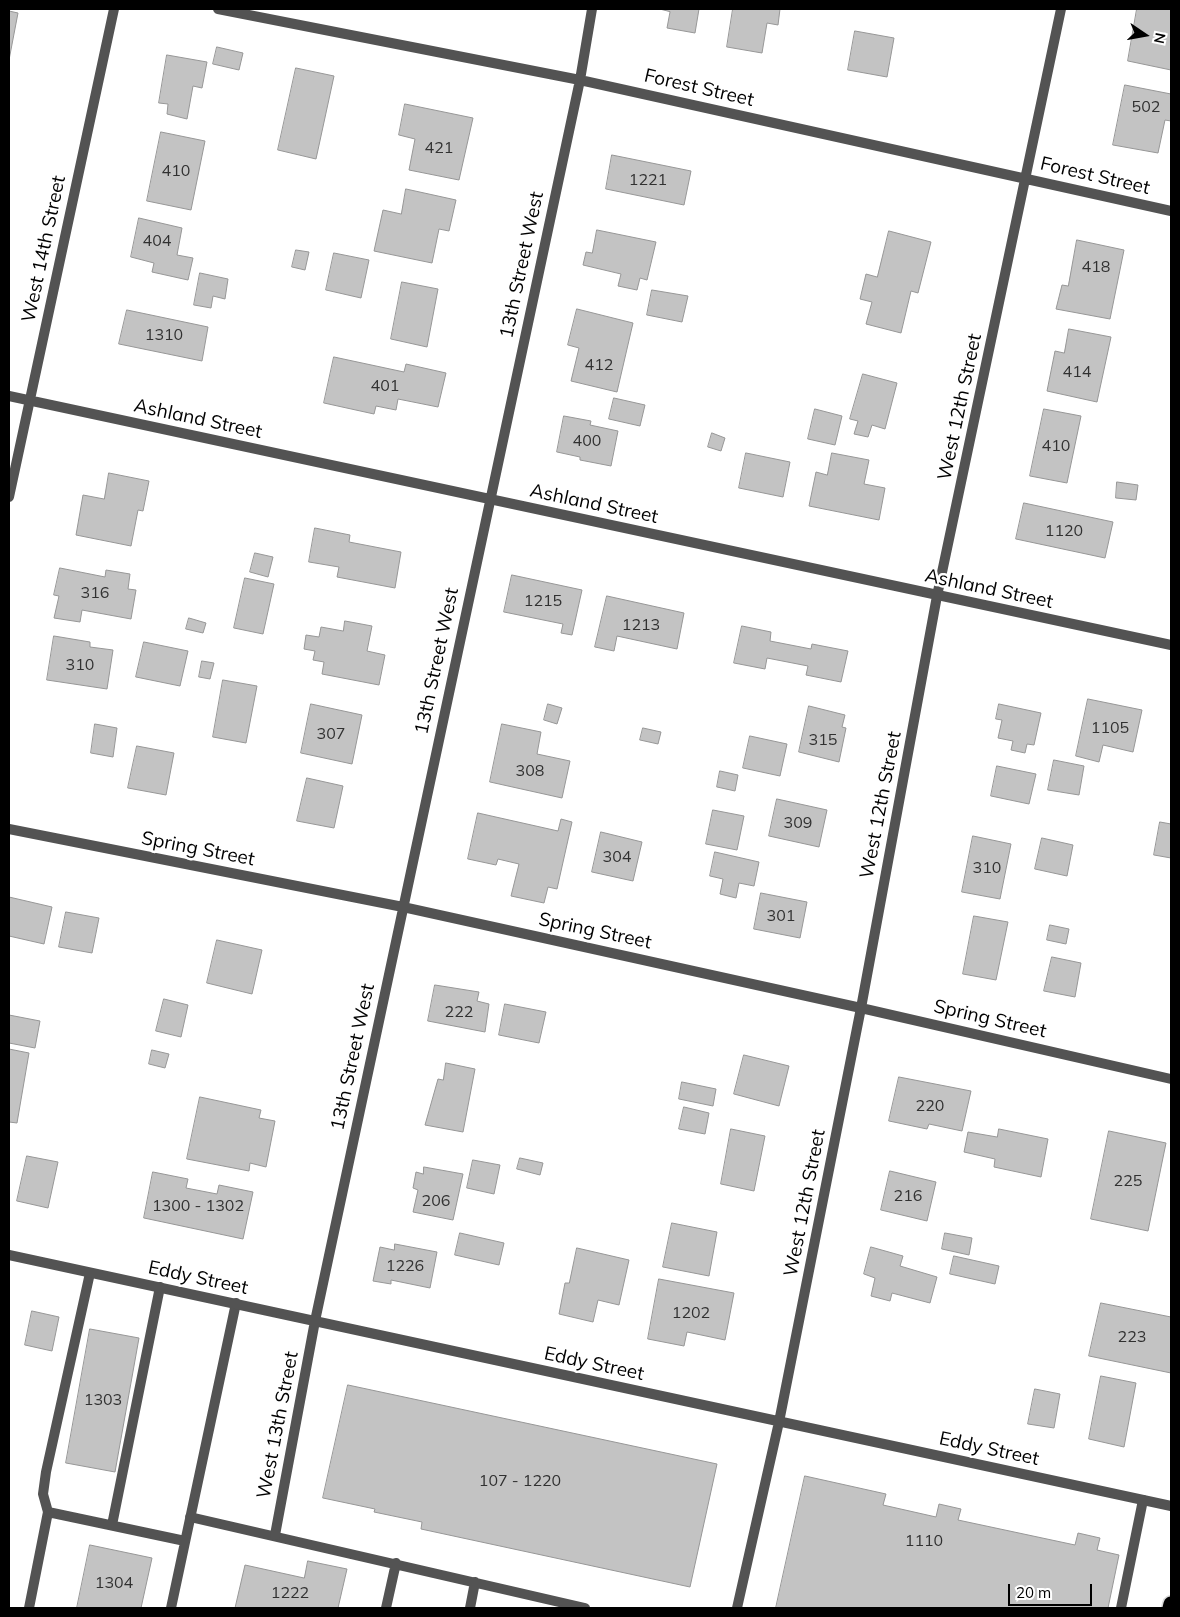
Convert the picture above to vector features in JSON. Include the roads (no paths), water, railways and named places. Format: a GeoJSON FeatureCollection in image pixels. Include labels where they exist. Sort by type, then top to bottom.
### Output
{"type":"FeatureCollection","features":[{"type":"Feature","properties":{"kind":"highway"},"geometry":{"type":"LineString","coordinates":[[1170,1608],[1171,1604]]}},
{"type":"Feature","properties":{"kind":"street","name":"West 14th Street"},"geometry":{"type":"LineString","coordinates":[[9,497],[114,9]]}},
{"type":"Feature","properties":{"kind":"street","name":"Forest Street"},"geometry":{"type":"LineString","coordinates":[[218,9],[580,80],[1171,211]]}},
{"type":"Feature","properties":{"kind":"street","name":"13th Street West"},"geometry":{"type":"LineString","coordinates":[[315,1321],[580,80],[592,9]]}},
{"type":"Feature","properties":{"kind":"street","name":"West 12th Street"},"geometry":{"type":"LineString","coordinates":[[737,1608],[779,1422],[861,1008],[938,596],[1061,9]]}},
{"type":"Feature","properties":{"kind":"street","name":"Ashland Street"},"geometry":{"type":"LineString","coordinates":[[9,396],[1171,645]]}},
{"type":"Feature","properties":{"kind":"street","name":"Spring Street"},"geometry":{"type":"LineString","coordinates":[[9,829],[403,907],[861,1008],[1171,1079]]}},
{"type":"Feature","properties":{"kind":"street","name":"Eddy Street"},"geometry":{"type":"LineString","coordinates":[[9,1255],[1171,1506]]}},
{"type":"Feature","properties":{"kind":"street"},"geometry":{"type":"LineString","coordinates":[[29,1608],[48,1512],[43,1494],[46,1472],[90,1273]]}},
{"type":"Feature","properties":{"kind":"street"},"geometry":{"type":"LineString","coordinates":[[112,1525],[160,1288]]}},
{"type":"Feature","properties":{"kind":"street"},"geometry":{"type":"LineString","coordinates":[[171,1608],[236,1304]]}},
{"type":"Feature","properties":{"kind":"street","name":"West 13th Street"},"geometry":{"type":"LineString","coordinates":[[275,1535],[315,1321]]}},
{"type":"Feature","properties":{"kind":"street"},"geometry":{"type":"LineString","coordinates":[[1121,1608],[1143,1500]]}},
{"type":"Feature","properties":{"kind":"street"},"geometry":{"type":"LineString","coordinates":[[48,1512],[185,1541]]}},
{"type":"Feature","properties":{"kind":"street"},"geometry":{"type":"LineString","coordinates":[[190,1517],[275,1535],[585,1608]]}},
{"type":"Feature","properties":{"kind":"street"},"geometry":{"type":"LineString","coordinates":[[386,1608],[396,1563]]}},
{"type":"Feature","properties":{"kind":"street"},"geometry":{"type":"LineString","coordinates":[[470,1608],[475,1582]]}}]}
